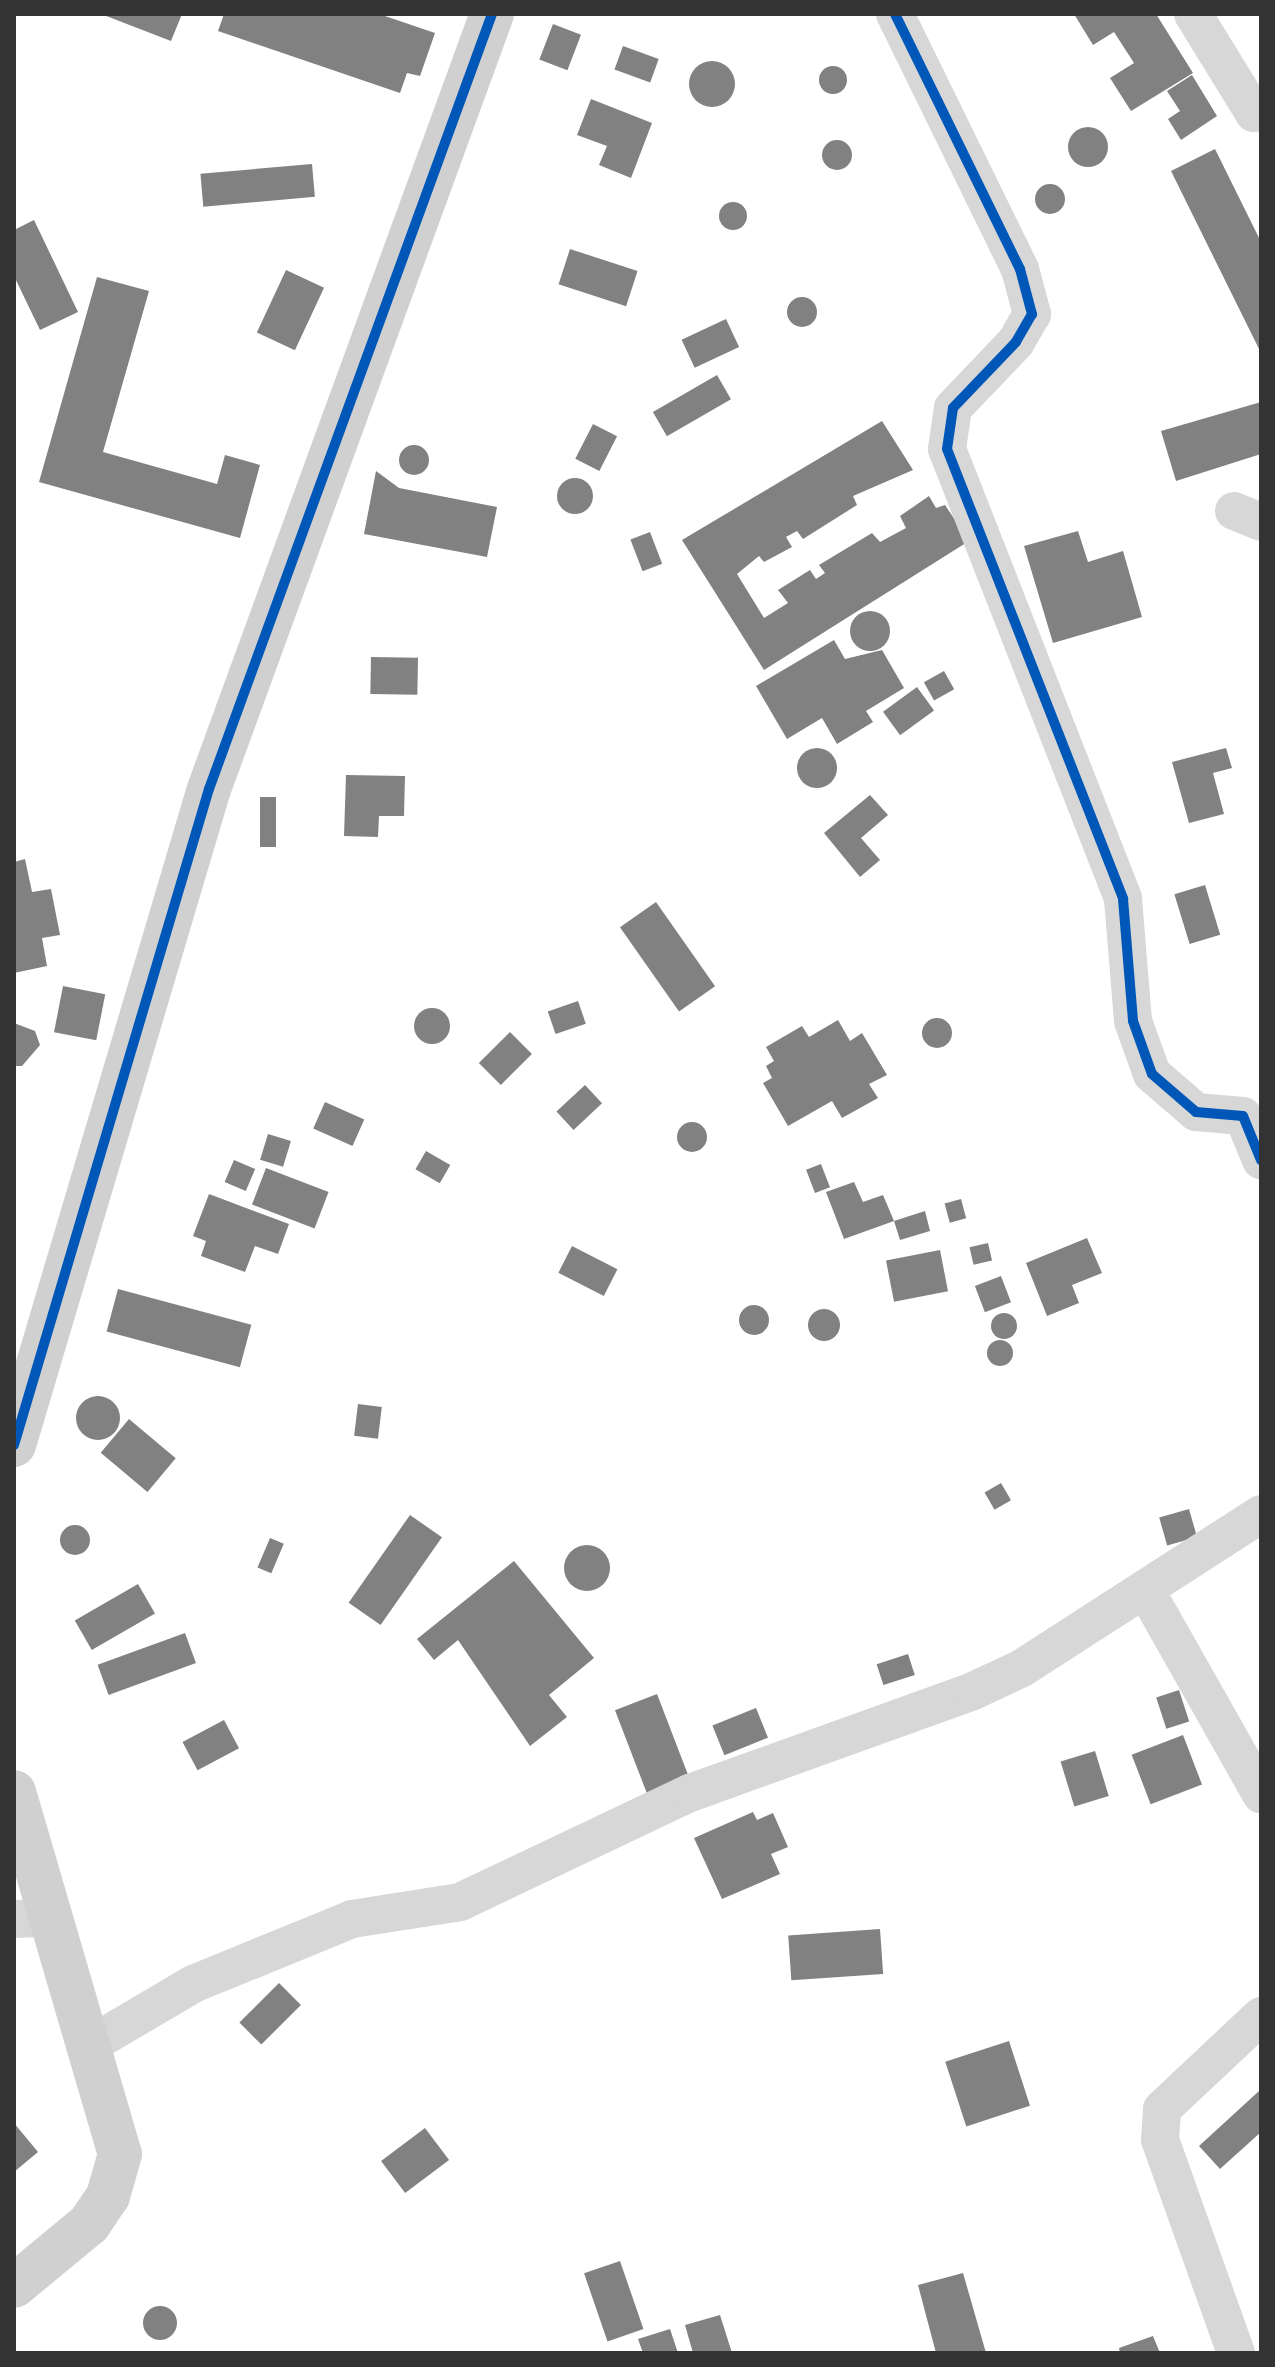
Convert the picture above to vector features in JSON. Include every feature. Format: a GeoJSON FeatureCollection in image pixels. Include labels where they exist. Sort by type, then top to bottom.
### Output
{"type":"FeatureCollection","features":[{"type":"Feature","properties":{"kind":"street"},"geometry":{"type":"LineString","coordinates":[[14,1445],[209,789],[492,14]]}},
{"type":"Feature","properties":{"kind":"street"},"geometry":{"type":"LineString","coordinates":[[895,14],[1020,269],[1032,314],[1016,342],[953,408],[947,449],[1123,899],[1133,1021],[1152,1074],[1196,1112],[1243,1116],[1261,1160]]}},
{"type":"Feature","properties":{"kind":"street"},"geometry":{"type":"LineString","coordinates":[[1193,14],[1254,113],[1261,112]]}},
{"type":"Feature","properties":{"kind":"street"},"geometry":{"type":"LineString","coordinates":[[93,2043],[193,1984],[338,1924],[398,1907],[460,1902],[690,1793],[973,1691],[1145,1589],[1261,1514]]}},
{"type":"Feature","properties":{"kind":"street"},"geometry":{"type":"LineString","coordinates":[[1145,1589],[1261,1794]]}},
{"type":"Feature","properties":{"kind":"street"},"geometry":{"type":"LineString","coordinates":[[14,1792],[30,1919],[93,2043],[119,2144],[116,2180],[89,2224],[14,2286]]}},
{"type":"Feature","properties":{"kind":"street"},"geometry":{"type":"LineString","coordinates":[[1236,2353],[1160,2140],[1162,2109],[1261,2016]]}},
{"type":"Feature","properties":{"kind":"building"},"geometry":{"type":"Polygon","coordinates":[[[101,14],[182,14],[171,41],[101,14]]]}},
{"type":"Feature","properties":{"kind":"building"},"geometry":{"type":"Polygon","coordinates":[[[224,14],[379,14],[435,33],[420,76],[407,73],[400,93],[218,31],[224,14]]]}},
{"type":"Feature","properties":{"kind":"building"},"geometry":{"type":"Polygon","coordinates":[[[1074,14],[1156,14],[1193,73],[1131,111],[1110,78],[1134,63],[1114,32],[1093,45],[1074,14]]]}},
{"type":"Feature","properties":{"kind":"building"},"geometry":{"type":"Polygon","coordinates":[[[553,24],[581,35],[567,70],[539,59],[553,24]]]}},
{"type":"Feature","properties":{"kind":"building"},"geometry":{"type":"Polygon","coordinates":[[[623,46],[659,59],[650,82],[614,69],[623,46]]]}},
{"type":"Feature","properties":{"kind":"building"},"geometry":{"type":"Polygon","coordinates":[[[712,61],[728,68],[735,84],[728,100],[712,107],[696,100],[689,84],[696,68],[712,61]]]}},
{"type":"Feature","properties":{"kind":"building"},"geometry":{"type":"Polygon","coordinates":[[[833,66],[843,70],[847,80],[843,90],[833,94],[823,90],[819,80],[823,70],[833,66]]]}},
{"type":"Feature","properties":{"kind":"building"},"geometry":{"type":"Polygon","coordinates":[[[1192,75],[1217,116],[1181,140],[1168,119],[1180,111],[1167,91],[1192,75]]]}},
{"type":"Feature","properties":{"kind":"building"},"geometry":{"type":"Polygon","coordinates":[[[591,99],[652,123],[631,178],[599,165],[607,146],[577,135],[591,99]]]}},
{"type":"Feature","properties":{"kind":"building"},"geometry":{"type":"Polygon","coordinates":[[[1088,127],[1102,133],[1108,147],[1102,161],[1088,167],[1074,161],[1068,147],[1074,133],[1088,127]]]}},
{"type":"Feature","properties":{"kind":"building"},"geometry":{"type":"Polygon","coordinates":[[[837,140],[848,144],[852,155],[848,166],[837,170],[826,166],[822,155],[826,144],[837,140]]]}},
{"type":"Feature","properties":{"kind":"building"},"geometry":{"type":"Polygon","coordinates":[[[1215,149],[1261,242],[1261,353],[1171,171],[1215,149]]]}},
{"type":"Feature","properties":{"kind":"building"},"geometry":{"type":"Polygon","coordinates":[[[312,164],[315,197],[203,207],[200,174],[312,164]]]}},
{"type":"Feature","properties":{"kind":"building"},"geometry":{"type":"Polygon","coordinates":[[[1050,184],[1061,188],[1065,199],[1061,210],[1050,214],[1039,210],[1035,199],[1039,188],[1050,184]]]}},
{"type":"Feature","properties":{"kind":"building"},"geometry":{"type":"Polygon","coordinates":[[[733,202],[743,206],[747,216],[743,226],[733,230],[723,226],[719,216],[723,206],[733,202]]]}},
{"type":"Feature","properties":{"kind":"building"},"geometry":{"type":"Polygon","coordinates":[[[34,220],[78,312],[40,330],[14,276],[14,230],[34,220]]]}},
{"type":"Feature","properties":{"kind":"building"},"geometry":{"type":"Polygon","coordinates":[[[570,249],[638,271],[626,306],[559,284],[570,249]]]}},
{"type":"Feature","properties":{"kind":"building"},"geometry":{"type":"Polygon","coordinates":[[[286,270],[324,288],[295,350],[257,333],[286,270]]]}},
{"type":"Feature","properties":{"kind":"building"},"geometry":{"type":"Polygon","coordinates":[[[97,277],[149,291],[103,452],[217,484],[225,455],[260,465],[240,538],[39,482],[97,277]]]}},
{"type":"Feature","properties":{"kind":"building"},"geometry":{"type":"Polygon","coordinates":[[[802,297],[813,301],[817,312],[813,323],[802,327],[791,323],[787,312],[791,301],[802,297]]]}},
{"type":"Feature","properties":{"kind":"building"},"geometry":{"type":"Polygon","coordinates":[[[726,319],[739,347],[695,368],[682,340],[726,319]]]}},
{"type":"Feature","properties":{"kind":"building"},"geometry":{"type":"Polygon","coordinates":[[[717,375],[731,399],[667,436],[653,412],[717,375]]]}},
{"type":"Feature","properties":{"kind":"building"},"geometry":{"type":"Polygon","coordinates":[[[1261,402],[1261,454],[1176,481],[1161,431],[1261,402]]]}},
{"type":"Feature","properties":{"kind":"building"},"geometry":{"type":"Polygon","coordinates":[[[882,421],[913,470],[853,496],[857,505],[803,539],[797,531],[786,537],[792,547],[764,562],[759,556],[737,574],[764,618],[788,603],[778,590],[810,570],[816,579],[825,573],[819,565],[872,533],[880,542],[906,528],[900,516],[929,496],[936,508],[945,505],[969,541],[764,670],[682,540],[882,421]]]}},
{"type":"Feature","properties":{"kind":"building"},"geometry":{"type":"Polygon","coordinates":[[[593,424],[617,436],[599,471],[575,459],[593,424]]]}},
{"type":"Feature","properties":{"kind":"building"},"geometry":{"type":"Polygon","coordinates":[[[414,445],[425,449],[429,460],[425,471],[414,475],[403,471],[399,460],[403,449],[414,445]]]}},
{"type":"Feature","properties":{"kind":"building"},"geometry":{"type":"Polygon","coordinates":[[[376,471],[399,488],[497,507],[487,557],[364,534],[376,471]]]}},
{"type":"Feature","properties":{"kind":"building"},"geometry":{"type":"Polygon","coordinates":[[[575,478],[588,483],[593,496],[588,509],[575,514],[562,509],[557,496],[562,483],[575,478]]]}},
{"type":"Feature","properties":{"kind":"building"},"geometry":{"type":"Polygon","coordinates":[[[1078,531],[1088,562],[1123,551],[1142,617],[1053,643],[1024,546],[1078,531]]]}},
{"type":"Feature","properties":{"kind":"building"},"geometry":{"type":"Polygon","coordinates":[[[650,532],[662,564],[643,571],[630,540],[650,532]]]}},
{"type":"Feature","properties":{"kind":"building"},"geometry":{"type":"Polygon","coordinates":[[[870,611],[884,617],[890,631],[884,645],[870,651],[856,645],[850,631],[856,617],[870,611]]]}},
{"type":"Feature","properties":{"kind":"building"},"geometry":{"type":"Polygon","coordinates":[[[834,640],[845,659],[882,650],[904,688],[866,711],[873,722],[837,744],[822,718],[787,739],[756,686],[834,640]]]}},
{"type":"Feature","properties":{"kind":"building"},"geometry":{"type":"Polygon","coordinates":[[[371,657],[418,658],[417,695],[370,694],[371,657]]]}},
{"type":"Feature","properties":{"kind":"building"},"geometry":{"type":"Polygon","coordinates":[[[944,671],[954,689],[934,701],[924,682],[944,671]]]}},
{"type":"Feature","properties":{"kind":"building"},"geometry":{"type":"Polygon","coordinates":[[[917,687],[934,710],[900,735],[883,712],[917,687]]]}},
{"type":"Feature","properties":{"kind":"building"},"geometry":{"type":"Polygon","coordinates":[[[817,748],[831,754],[837,768],[831,782],[817,788],[803,782],[797,768],[803,754],[817,748]]]}},
{"type":"Feature","properties":{"kind":"building"},"geometry":{"type":"Polygon","coordinates":[[[1226,748],[1232,768],[1213,773],[1224,814],[1189,823],[1172,762],[1226,748]]]}},
{"type":"Feature","properties":{"kind":"building"},"geometry":{"type":"Polygon","coordinates":[[[346,775],[405,776],[404,816],[379,816],[378,837],[344,836],[346,775]]]}},
{"type":"Feature","properties":{"kind":"building"},"geometry":{"type":"Polygon","coordinates":[[[870,795],[888,815],[861,838],[880,860],[860,877],[824,833],[870,795]]]}},
{"type":"Feature","properties":{"kind":"building"},"geometry":{"type":"Polygon","coordinates":[[[260,797],[276,797],[276,847],[260,847],[260,797]]]}},
{"type":"Feature","properties":{"kind":"building"},"geometry":{"type":"Polygon","coordinates":[[[25,859],[32,892],[51,889],[60,935],[42,938],[47,966],[14,973],[14,862],[25,859]]]}},
{"type":"Feature","properties":{"kind":"building"},"geometry":{"type":"Polygon","coordinates":[[[1205,885],[1220,935],[1190,944],[1174,894],[1205,885]]]}},
{"type":"Feature","properties":{"kind":"building"},"geometry":{"type":"Polygon","coordinates":[[[656,902],[715,986],[679,1012],[620,927],[656,902]]]}},
{"type":"Feature","properties":{"kind":"building"},"geometry":{"type":"Polygon","coordinates":[[[63,986],[105,994],[96,1040],[54,1032],[63,986]]]}},
{"type":"Feature","properties":{"kind":"building"},"geometry":{"type":"Polygon","coordinates":[[[578,1001],[586,1024],[556,1034],[548,1011],[578,1001]]]}},
{"type":"Feature","properties":{"kind":"building"},"geometry":{"type":"Polygon","coordinates":[[[432,1008],[445,1013],[450,1026],[445,1039],[432,1044],[419,1039],[414,1026],[419,1013],[432,1008]]]}},
{"type":"Feature","properties":{"kind":"building"},"geometry":{"type":"Polygon","coordinates":[[[937,1018],[947,1023],[952,1033],[947,1043],[937,1048],[927,1043],[922,1033],[927,1023],[937,1018]]]}},
{"type":"Feature","properties":{"kind":"building"},"geometry":{"type":"Polygon","coordinates":[[[838,1020],[850,1041],[862,1033],[887,1075],[869,1084],[878,1098],[842,1118],[832,1101],[788,1126],[763,1083],[772,1078],[766,1066],[774,1061],[766,1047],[802,1026],[809,1037],[838,1020]]]}},
{"type":"Feature","properties":{"kind":"building"},"geometry":{"type":"Polygon","coordinates":[[[14,1023],[35,1031],[40,1045],[22,1066],[14,1066],[14,1023]]]}},
{"type":"Feature","properties":{"kind":"building"},"geometry":{"type":"Polygon","coordinates":[[[510,1032],[532,1054],[501,1085],[479,1063],[510,1032]]]}},
{"type":"Feature","properties":{"kind":"building"},"geometry":{"type":"Polygon","coordinates":[[[585,1085],[602,1103],[574,1130],[556,1112],[585,1085]]]}},
{"type":"Feature","properties":{"kind":"building"},"geometry":{"type":"Polygon","coordinates":[[[325,1102],[364,1119],[352,1146],[313,1128],[325,1102]]]}},
{"type":"Feature","properties":{"kind":"building"},"geometry":{"type":"Polygon","coordinates":[[[692,1122],[698,1123],[706,1131],[706,1143],[698,1151],[692,1152],[686,1151],[678,1143],[677,1137],[678,1131],[686,1123],[692,1122]]]}},
{"type":"Feature","properties":{"kind":"building"},"geometry":{"type":"Polygon","coordinates":[[[268,1134],[291,1141],[283,1167],[260,1160],[268,1134]]]}},
{"type":"Feature","properties":{"kind":"building"},"geometry":{"type":"Polygon","coordinates":[[[426,1151],[450,1165],[440,1183],[416,1169],[426,1151]]]}},
{"type":"Feature","properties":{"kind":"building"},"geometry":{"type":"Polygon","coordinates":[[[234,1160],[255,1169],[246,1191],[225,1182],[234,1160]]]}},
{"type":"Feature","properties":{"kind":"building"},"geometry":{"type":"Polygon","coordinates":[[[821,1164],[830,1187],[815,1193],[806,1170],[821,1164]]]}},
{"type":"Feature","properties":{"kind":"building"},"geometry":{"type":"Polygon","coordinates":[[[266,1168],[329,1192],[315,1228],[252,1204],[266,1168]]]}},
{"type":"Feature","properties":{"kind":"building"},"geometry":{"type":"Polygon","coordinates":[[[854,1182],[863,1202],[883,1195],[894,1221],[844,1239],[826,1192],[854,1182]]]}},
{"type":"Feature","properties":{"kind":"building"},"geometry":{"type":"Polygon","coordinates":[[[209,1194],[289,1224],[278,1254],[255,1246],[245,1272],[201,1256],[206,1241],[193,1236],[209,1194]]]}},
{"type":"Feature","properties":{"kind":"building"},"geometry":{"type":"Polygon","coordinates":[[[961,1199],[966,1218],[950,1223],[945,1203],[961,1199]]]}},
{"type":"Feature","properties":{"kind":"building"},"geometry":{"type":"Polygon","coordinates":[[[925,1211],[930,1231],[900,1240],[894,1221],[925,1211]]]}},
{"type":"Feature","properties":{"kind":"building"},"geometry":{"type":"Polygon","coordinates":[[[1087,1238],[1102,1273],[1072,1285],[1079,1303],[1047,1316],[1026,1263],[1087,1238]]]}},
{"type":"Feature","properties":{"kind":"building"},"geometry":{"type":"Polygon","coordinates":[[[988,1243],[992,1261],[974,1265],[969,1247],[988,1243]]]}},
{"type":"Feature","properties":{"kind":"building"},"geometry":{"type":"Polygon","coordinates":[[[572,1246],[617,1269],[604,1296],[558,1273],[572,1246]]]}},
{"type":"Feature","properties":{"kind":"building"},"geometry":{"type":"Polygon","coordinates":[[[940,1250],[948,1291],[894,1302],[886,1260],[940,1250]]]}},
{"type":"Feature","properties":{"kind":"building"},"geometry":{"type":"Polygon","coordinates":[[[1001,1276],[1011,1302],[985,1312],[975,1286],[1001,1276]]]}},
{"type":"Feature","properties":{"kind":"building"},"geometry":{"type":"Polygon","coordinates":[[[118,1289],[251,1325],[240,1367],[107,1332],[118,1289]]]}},
{"type":"Feature","properties":{"kind":"building"},"geometry":{"type":"Polygon","coordinates":[[[754,1305],[765,1309],[769,1320],[765,1331],[754,1335],[743,1331],[739,1320],[743,1309],[754,1305]]]}},
{"type":"Feature","properties":{"kind":"building"},"geometry":{"type":"Polygon","coordinates":[[[824,1309],[835,1314],[840,1325],[835,1336],[824,1341],[813,1336],[808,1325],[813,1314],[824,1309]]]}},
{"type":"Feature","properties":{"kind":"building"},"geometry":{"type":"Polygon","coordinates":[[[1004,1313],[1013,1317],[1017,1326],[1013,1335],[1004,1339],[995,1335],[991,1326],[995,1317],[1004,1313]]]}},
{"type":"Feature","properties":{"kind":"building"},"geometry":{"type":"Polygon","coordinates":[[[1000,1340],[1009,1344],[1013,1353],[1009,1362],[1000,1366],[991,1362],[987,1353],[991,1344],[1000,1340]]]}},
{"type":"Feature","properties":{"kind":"building"},"geometry":{"type":"Polygon","coordinates":[[[98,1396],[113,1403],[120,1418],[113,1433],[98,1440],[83,1433],[76,1418],[83,1403],[98,1396]]]}},
{"type":"Feature","properties":{"kind":"building"},"geometry":{"type":"Polygon","coordinates":[[[358,1404],[382,1407],[378,1439],[354,1436],[358,1404]]]}},
{"type":"Feature","properties":{"kind":"building"},"geometry":{"type":"Polygon","coordinates":[[[129,1419],[176,1458],[147,1492],[101,1453],[129,1419]]]}},
{"type":"Feature","properties":{"kind":"building"},"geometry":{"type":"Polygon","coordinates":[[[1001,1483],[1011,1500],[995,1510],[985,1492],[1001,1483]]]}},
{"type":"Feature","properties":{"kind":"building"},"geometry":{"type":"Polygon","coordinates":[[[1189,1509],[1197,1537],[1167,1545],[1159,1518],[1189,1509]]]}},
{"type":"Feature","properties":{"kind":"building"},"geometry":{"type":"Polygon","coordinates":[[[410,1515],[442,1537],[381,1625],[349,1603],[410,1515]]]}},
{"type":"Feature","properties":{"kind":"building"},"geometry":{"type":"Polygon","coordinates":[[[75,1525],[85,1530],[90,1540],[85,1550],[75,1555],[65,1550],[60,1540],[65,1530],[75,1525]]]}},
{"type":"Feature","properties":{"kind":"building"},"geometry":{"type":"Polygon","coordinates":[[[270,1538],[284,1544],[271,1573],[257,1567],[270,1538]]]}},
{"type":"Feature","properties":{"kind":"building"},"geometry":{"type":"Polygon","coordinates":[[[587,1545],[603,1552],[610,1568],[603,1584],[587,1591],[571,1584],[564,1568],[571,1552],[587,1545]]]}},
{"type":"Feature","properties":{"kind":"building"},"geometry":{"type":"Polygon","coordinates":[[[514,1561],[594,1658],[549,1695],[567,1717],[530,1746],[458,1640],[434,1660],[417,1639],[514,1561]]]}},
{"type":"Feature","properties":{"kind":"building"},"geometry":{"type":"Polygon","coordinates":[[[138,1584],[155,1613],[92,1650],[75,1620],[138,1584]]]}},
{"type":"Feature","properties":{"kind":"building"},"geometry":{"type":"Polygon","coordinates":[[[185,1633],[196,1663],[109,1695],[98,1665],[185,1633]]]}},
{"type":"Feature","properties":{"kind":"building"},"geometry":{"type":"Polygon","coordinates":[[[908,1654],[915,1675],[883,1685],[877,1664],[908,1654]]]}},
{"type":"Feature","properties":{"kind":"building"},"geometry":{"type":"Polygon","coordinates":[[[1179,1690],[1189,1721],[1166,1729],[1156,1697],[1179,1690]]]}},
{"type":"Feature","properties":{"kind":"building"},"geometry":{"type":"Polygon","coordinates":[[[657,1694],[689,1778],[647,1794],[615,1710],[657,1694]]]}},
{"type":"Feature","properties":{"kind":"building"},"geometry":{"type":"Polygon","coordinates":[[[756,1708],[768,1738],[724,1755],[712,1726],[756,1708]]]}},
{"type":"Feature","properties":{"kind":"building"},"geometry":{"type":"Polygon","coordinates":[[[224,1720],[239,1748],[198,1770],[183,1742],[224,1720]]]}},
{"type":"Feature","properties":{"kind":"building"},"geometry":{"type":"Polygon","coordinates":[[[1183,1735],[1202,1784],[1151,1804],[1132,1755],[1183,1735]]]}},
{"type":"Feature","properties":{"kind":"building"},"geometry":{"type":"Polygon","coordinates":[[[1095,1751],[1109,1796],[1074,1806],[1061,1762],[1095,1751]]]}},
{"type":"Feature","properties":{"kind":"building"},"geometry":{"type":"Polygon","coordinates":[[[753,1812],[757,1820],[773,1813],[788,1847],[771,1854],[780,1874],[722,1899],[694,1838],[753,1812]]]}},
{"type":"Feature","properties":{"kind":"building"},"geometry":{"type":"Polygon","coordinates":[[[880,1929],[883,1974],[791,1980],[788,1935],[880,1929]]]}},
{"type":"Feature","properties":{"kind":"building"},"geometry":{"type":"Polygon","coordinates":[[[279,1983],[301,2005],[261,2045],[239,2023],[279,1983]]]}},
{"type":"Feature","properties":{"kind":"building"},"geometry":{"type":"Polygon","coordinates":[[[1009,2041],[1030,2106],[966,2126],[945,2062],[1009,2041]]]}},
{"type":"Feature","properties":{"kind":"building"},"geometry":{"type":"Polygon","coordinates":[[[1259,2091],[1261,2132],[1220,2169],[1199,2146],[1259,2091]]]}},
{"type":"Feature","properties":{"kind":"building"},"geometry":{"type":"Polygon","coordinates":[[[14,2123],[38,2152],[14,2172],[14,2123]]]}},
{"type":"Feature","properties":{"kind":"building"},"geometry":{"type":"Polygon","coordinates":[[[425,2128],[449,2160],[405,2193],[381,2161],[425,2128]]]}},
{"type":"Feature","properties":{"kind":"building"},"geometry":{"type":"Polygon","coordinates":[[[620,2261],[643,2329],[608,2341],[584,2273],[620,2261]]]}},
{"type":"Feature","properties":{"kind":"building"},"geometry":{"type":"Polygon","coordinates":[[[963,2273],[986,2353],[936,2353],[918,2285],[963,2273]]]}},
{"type":"Feature","properties":{"kind":"building"},"geometry":{"type":"Polygon","coordinates":[[[160,2306],[172,2311],[177,2323],[172,2335],[160,2340],[148,2335],[143,2323],[148,2311],[160,2306]]]}},
{"type":"Feature","properties":{"kind":"building"},"geometry":{"type":"Polygon","coordinates":[[[720,2315],[732,2353],[693,2353],[685,2325],[720,2315]]]}},
{"type":"Feature","properties":{"kind":"building"},"geometry":{"type":"Polygon","coordinates":[[[670,2329],[678,2353],[643,2353],[638,2339],[670,2329]]]}},
{"type":"Feature","properties":{"kind":"building"},"geometry":{"type":"Polygon","coordinates":[[[1153,2336],[1160,2353],[1120,2353],[1119,2348],[1153,2336]]]}},
{"type":"Feature","properties":{"kind":"cycle path"},"geometry":{"type":"LineString","coordinates":[[14,1445],[209,789],[492,14]]}},
{"type":"Feature","properties":{"kind":"cycle path"},"geometry":{"type":"LineString","coordinates":[[895,14],[1020,269],[1032,314],[1016,342],[953,408],[947,449],[1123,899],[1133,1021],[1152,1074],[1196,1112],[1243,1116],[1261,1160]]}}]}
